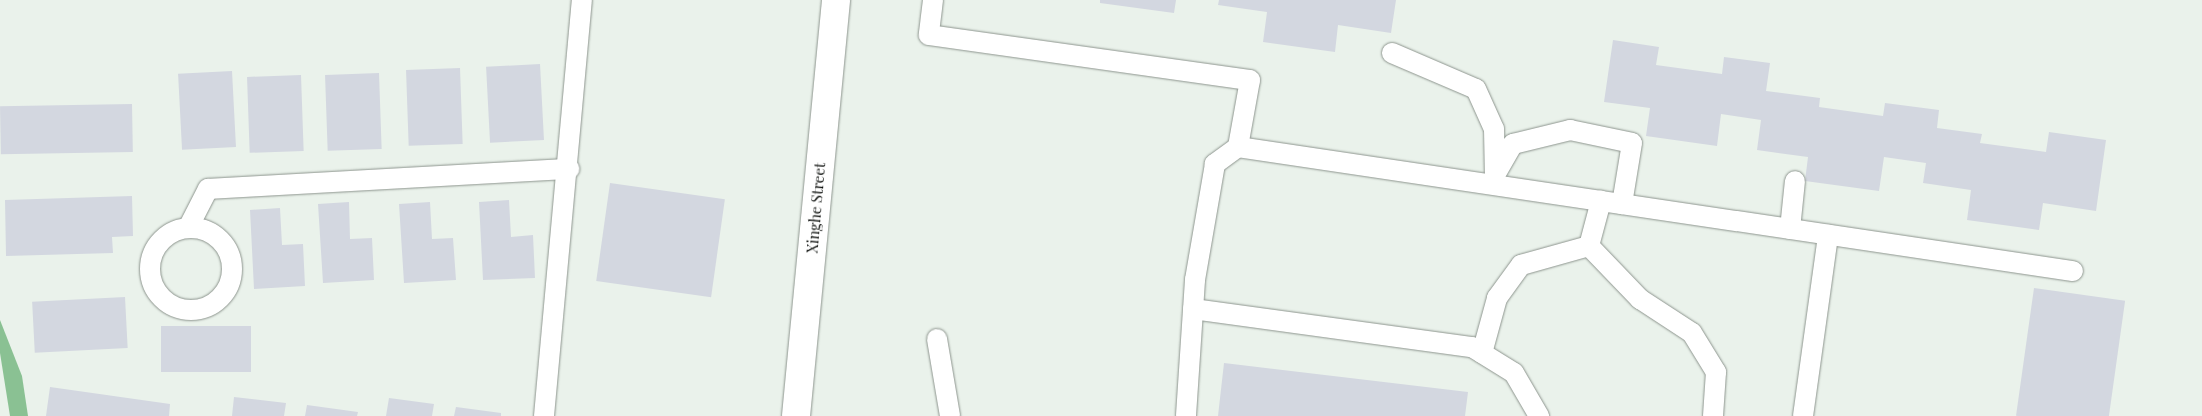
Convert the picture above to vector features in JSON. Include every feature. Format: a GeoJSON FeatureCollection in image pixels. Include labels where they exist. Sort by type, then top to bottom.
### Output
{"type":"FeatureCollection","features":[{"type":"Feature","properties":{"kind":"street","name":"Xinghe Street"},"geometry":{"type":"LineString","coordinates":[[796,416],[836,0]]}},
{"type":"Feature","properties":{"kind":"lane"},"geometry":{"type":"LineString","coordinates":[[544,416],[569,169],[582,0]]}},
{"type":"Feature","properties":{"kind":"lane"},"geometry":{"type":"LineString","coordinates":[[933,0],[929,35],[1250,80],[1238,148]]}},
{"type":"Feature","properties":{"kind":"lane"},"geometry":{"type":"LineString","coordinates":[[1392,53],[1476,90],[1494,129],[1495,175],[1513,144],[1522,141],[1570,130],[1632,142],[1622,204]]}},
{"type":"Feature","properties":{"kind":"lane"},"geometry":{"type":"LineString","coordinates":[[1186,416],[1195,280],[1215,164],[1238,148],[2073,271]]}},
{"type":"Feature","properties":{"kind":"lane"},"geometry":{"type":"LineString","coordinates":[[188,228],[201,229],[224,244],[232,269],[223,295],[200,309],[186,310],[162,298],[154,288],[150,268],[155,249],[163,238],[188,228],[208,189],[569,169]]}},
{"type":"Feature","properties":{"kind":"lane"},"geometry":{"type":"LineString","coordinates":[[1790,229],[1795,181]]}},
{"type":"Feature","properties":{"kind":"lane"},"geometry":{"type":"LineString","coordinates":[[1589,246],[1601,201]]}},
{"type":"Feature","properties":{"kind":"lane"},"geometry":{"type":"LineString","coordinates":[[1803,416],[1828,234]]}},
{"type":"Feature","properties":{"kind":"lane"},"geometry":{"type":"LineString","coordinates":[[1482,354],[1497,298],[1521,265],[1589,246]]}},
{"type":"Feature","properties":{"kind":"lane"},"geometry":{"type":"LineString","coordinates":[[1589,246],[1640,299],[1692,333],[1716,372],[1713,416]]}},
{"type":"Feature","properties":{"kind":"lane"},"geometry":{"type":"LineString","coordinates":[[1193,309],[1472,347],[1514,373],[1538,416]]}},
{"type":"Feature","properties":{"kind":"lane"},"geometry":{"type":"LineString","coordinates":[[937,339],[950,416]]}},
{"type":"Feature","properties":{"kind":"shaded area"},"geometry":{"type":"Polygon","coordinates":[[[0,320],[22,376],[28,416],[10,416],[0,353],[0,320]]]}},
{"type":"Feature","properties":{"kind":"building"},"geometry":{"type":"Polygon","coordinates":[[[1100,0],[1176,0],[1174,13],[1100,3],[1100,0]]]}},
{"type":"Feature","properties":{"kind":"building"},"geometry":{"type":"Polygon","coordinates":[[[1219,0],[1396,0],[1391,33],[1338,25],[1335,52],[1263,42],[1267,12],[1218,5],[1219,0]]]}},
{"type":"Feature","properties":{"kind":"building"},"geometry":{"type":"Polygon","coordinates":[[[1613,40],[1659,47],[1656,65],[1722,74],[1724,57],[1770,63],[1766,91],[1820,98],[1819,107],[1883,116],[1885,103],[1939,110],[1937,128],[1982,134],[1980,143],[2046,152],[2049,132],[2106,140],[2096,211],[2043,203],[2039,230],[1967,220],[1971,190],[1923,183],[1926,163],[1884,157],[1879,191],[1805,181],[1808,157],[1757,150],[1761,120],[1721,114],[1717,146],[1646,136],[1650,108],[1604,102],[1613,40]]]}},
{"type":"Feature","properties":{"kind":"building"},"geometry":{"type":"Polygon","coordinates":[[[540,64],[544,140],[490,143],[486,67],[540,64]]]}},
{"type":"Feature","properties":{"kind":"building"},"geometry":{"type":"Polygon","coordinates":[[[460,68],[463,144],[409,146],[406,70],[460,68]]]}},
{"type":"Feature","properties":{"kind":"building"},"geometry":{"type":"Polygon","coordinates":[[[232,71],[236,147],[182,150],[178,74],[232,71]]]}},
{"type":"Feature","properties":{"kind":"building"},"geometry":{"type":"Polygon","coordinates":[[[379,73],[382,149],[328,151],[325,75],[379,73]]]}},
{"type":"Feature","properties":{"kind":"building"},"geometry":{"type":"Polygon","coordinates":[[[301,75],[304,151],[250,153],[247,77],[301,75]]]}},
{"type":"Feature","properties":{"kind":"building"},"geometry":{"type":"Polygon","coordinates":[[[132,104],[133,152],[1,154],[0,106],[132,104]]]}},
{"type":"Feature","properties":{"kind":"building"},"geometry":{"type":"Polygon","coordinates":[[[610,183],[725,199],[711,297],[596,281],[610,183]]]}},
{"type":"Feature","properties":{"kind":"building"},"geometry":{"type":"Polygon","coordinates":[[[132,196],[133,236],[112,237],[113,253],[6,256],[5,200],[132,196]]]}},
{"type":"Feature","properties":{"kind":"building"},"geometry":{"type":"Polygon","coordinates":[[[509,200],[511,237],[533,235],[535,278],[483,280],[479,202],[509,200]]]}},
{"type":"Feature","properties":{"kind":"building"},"geometry":{"type":"Polygon","coordinates":[[[349,202],[350,239],[372,238],[374,280],[323,283],[318,204],[349,202]]]}},
{"type":"Feature","properties":{"kind":"building"},"geometry":{"type":"Polygon","coordinates":[[[430,202],[432,239],[453,238],[456,280],[404,283],[399,204],[430,202]]]}},
{"type":"Feature","properties":{"kind":"building"},"geometry":{"type":"Polygon","coordinates":[[[280,208],[282,245],[303,244],[305,286],[254,289],[250,210],[280,208]]]}},
{"type":"Feature","properties":{"kind":"building"},"geometry":{"type":"Polygon","coordinates":[[[2034,288],[2125,301],[2109,416],[2016,416],[2034,288]]]}},
{"type":"Feature","properties":{"kind":"building"},"geometry":{"type":"Polygon","coordinates":[[[125,297],[128,348],[35,353],[32,302],[125,297]]]}},
{"type":"Feature","properties":{"kind":"building"},"geometry":{"type":"Polygon","coordinates":[[[161,326],[251,326],[251,372],[161,372],[161,326]]]}},
{"type":"Feature","properties":{"kind":"building"},"geometry":{"type":"Polygon","coordinates":[[[1224,363],[1468,392],[1465,416],[1218,416],[1224,363]]]}},
{"type":"Feature","properties":{"kind":"building"},"geometry":{"type":"Polygon","coordinates":[[[50,387],[170,404],[169,416],[46,416],[50,387]]]}},
{"type":"Feature","properties":{"kind":"building"},"geometry":{"type":"Polygon","coordinates":[[[234,397],[286,403],[284,416],[232,416],[234,397]]]}},
{"type":"Feature","properties":{"kind":"building"},"geometry":{"type":"Polygon","coordinates":[[[389,398],[434,404],[432,416],[386,416],[389,398]]]}},
{"type":"Feature","properties":{"kind":"building"},"geometry":{"type":"Polygon","coordinates":[[[307,405],[358,412],[357,416],[305,416],[307,405]]]}},
{"type":"Feature","properties":{"kind":"building"},"geometry":{"type":"Polygon","coordinates":[[[456,407],[501,413],[501,416],[454,416],[456,407]]]}}]}
